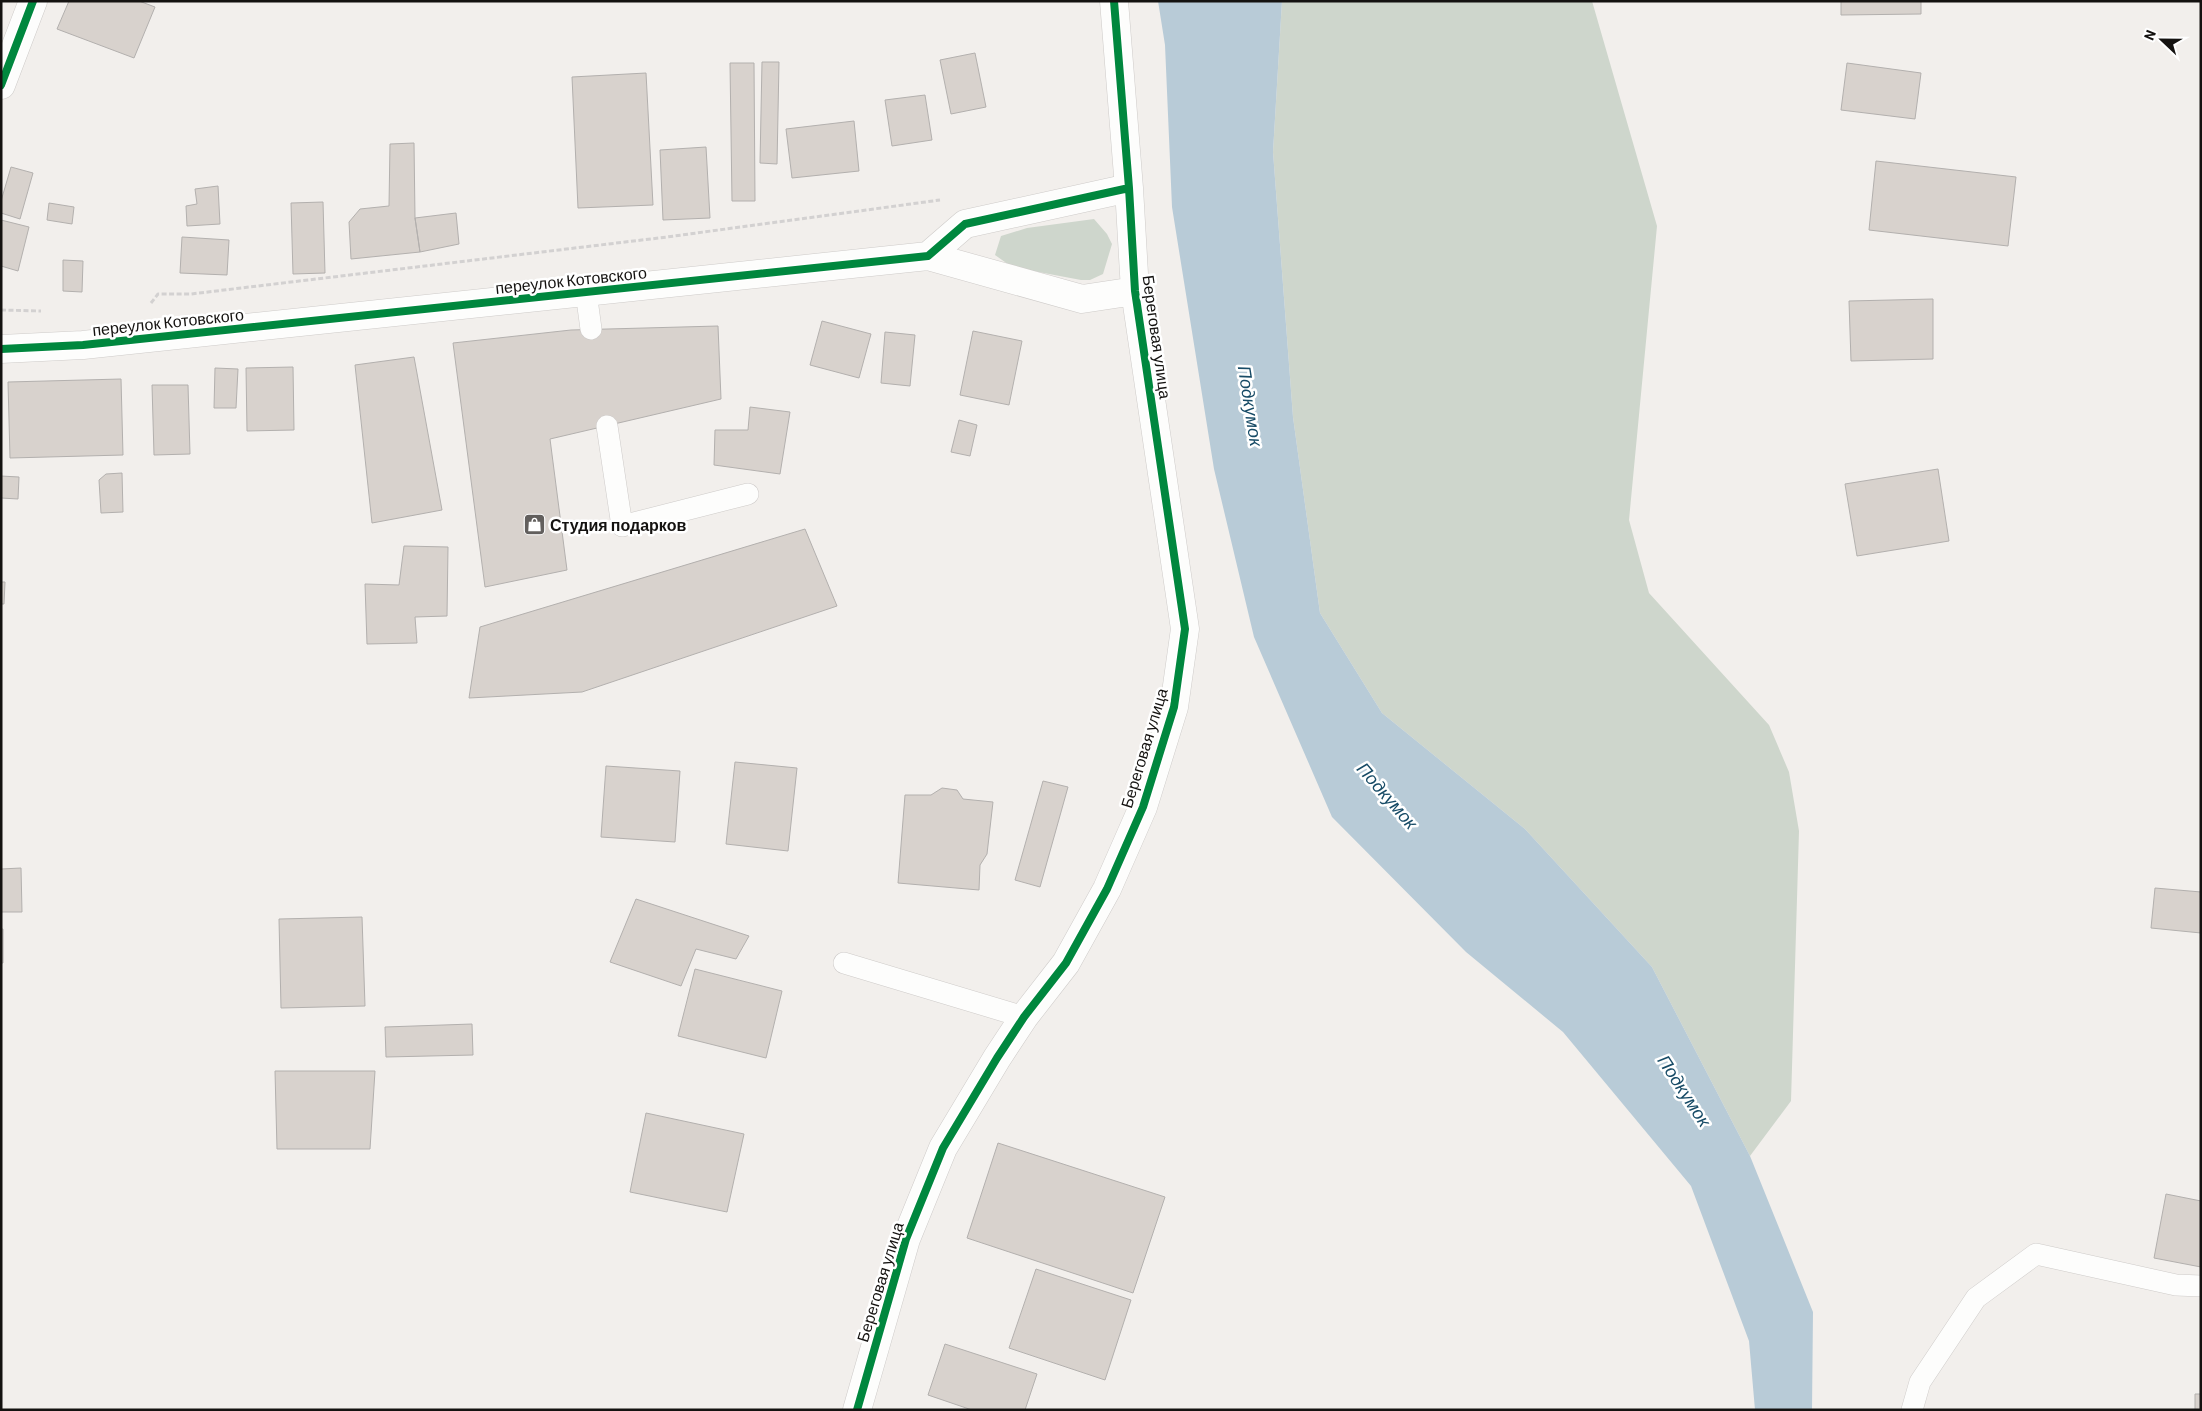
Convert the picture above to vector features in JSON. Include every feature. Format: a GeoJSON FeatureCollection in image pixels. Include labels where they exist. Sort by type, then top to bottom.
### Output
{"type":"FeatureCollection","features":[{"type":"Feature","properties":{"kind":"street"},"geometry":{"type":"LineString","coordinates":[[1,86],[33,1]]}},
{"type":"Feature","properties":{"kind":"street","name":"Береговая улица"},"geometry":{"type":"LineString","coordinates":[[857,1410],[906,1239],[943,1148],[1024,1017],[1066,963],[1107,889],[1143,807],[1174,707],[1185,629],[1135,291],[1114,1]]}},
{"type":"Feature","properties":{"kind":"street"},"geometry":{"type":"LineString","coordinates":[[928,256],[965,224],[1129,188]]}},
{"type":"Feature","properties":{"kind":"street","name":"переулок Котовского"},"geometry":{"type":"LineString","coordinates":[[1,349],[83,345],[928,256],[1082,298],[1135,291]]}},
{"type":"Feature","properties":{"kind":"lane"},"geometry":{"type":"LineString","coordinates":[[586,292],[592,329]]}},
{"type":"Feature","properties":{"kind":"lane"},"geometry":{"type":"LineString","coordinates":[[607,426],[622,526],[748,494]]}},
{"type":"Feature","properties":{"kind":"lane"},"geometry":{"type":"LineString","coordinates":[[844,963],[1024,1017]]}},
{"type":"Feature","properties":{"kind":"lane"},"geometry":{"type":"LineString","coordinates":[[1912,1410],[1920,1382],[1976,1298],[2036,1254],[2176,1285],[2201,1286]]}},
{"type":"Feature","properties":{"kind":"path"},"geometry":{"type":"LineString","coordinates":[[143,304],[152,302],[158,294],[191,294],[667,237],[962,197],[965,224]]}},
{"type":"Feature","properties":{"kind":"path"},"geometry":{"type":"LineString","coordinates":[[1,310],[51,312]]}},
{"type":"Feature","properties":{"kind":"shaded area"},"geometry":{"type":"Polygon","coordinates":[[[1282,1],[1592,1],[1657,226],[1629,520],[1649,593],[1769,725],[1789,772],[1799,831],[1791,1101],[1750,1156],[1652,967],[1525,829],[1382,713],[1320,613],[1293,417],[1273,152],[1282,1]]]}},
{"type":"Feature","properties":{"kind":"shaded area"},"geometry":{"type":"Polygon","coordinates":[[[1094,219],[1107,234],[1112,244],[1103,274],[1090,280],[1012,267],[995,255],[1001,236],[1027,228],[1094,219]]]}},
{"type":"Feature","properties":{"kind":"water","name":"Подкумок"},"geometry":{"type":"Polygon","coordinates":[[[1158,1],[1282,1],[1273,152],[1293,417],[1320,613],[1382,713],[1525,829],[1652,967],[1750,1156],[1813,1312],[1812,1410],[1755,1410],[1749,1341],[1691,1186],[1563,1032],[1466,952],[1332,817],[1254,637],[1214,469],[1172,207],[1165,45],[1158,1]]]}},
{"type":"Feature","properties":{"kind":"building"},"geometry":{"type":"Polygon","coordinates":[[[69,1],[139,1],[155,7],[134,58],[57,29],[69,1]]]}},
{"type":"Feature","properties":{"kind":"building"},"geometry":{"type":"Polygon","coordinates":[[[1841,1],[1921,1],[1921,14],[1841,15],[1841,1]]]}},
{"type":"Feature","properties":{"kind":"building"},"geometry":{"type":"Polygon","coordinates":[[[975,53],[986,107],[951,114],[940,60],[975,53]]]}},
{"type":"Feature","properties":{"kind":"building"},"geometry":{"type":"Polygon","coordinates":[[[762,62],[779,62],[777,164],[760,163],[762,62]]]}},
{"type":"Feature","properties":{"kind":"building"},"geometry":{"type":"Polygon","coordinates":[[[730,63],[754,63],[755,201],[732,201],[730,63]]]}},
{"type":"Feature","properties":{"kind":"building"},"geometry":{"type":"Polygon","coordinates":[[[1847,63],[1921,73],[1915,119],[1841,110],[1847,63]]]}},
{"type":"Feature","properties":{"kind":"building"},"geometry":{"type":"Polygon","coordinates":[[[646,73],[653,205],[578,208],[572,77],[646,73]]]}},
{"type":"Feature","properties":{"kind":"building"},"geometry":{"type":"Polygon","coordinates":[[[925,95],[932,140],[892,146],[885,100],[925,95]]]}},
{"type":"Feature","properties":{"kind":"building"},"geometry":{"type":"Polygon","coordinates":[[[854,121],[859,171],[792,178],[786,129],[854,121]]]}},
{"type":"Feature","properties":{"kind":"building"},"geometry":{"type":"Polygon","coordinates":[[[414,143],[415,218],[420,252],[351,259],[349,222],[360,209],[389,206],[390,144],[414,143]]]}},
{"type":"Feature","properties":{"kind":"building"},"geometry":{"type":"Polygon","coordinates":[[[706,147],[710,218],[663,220],[660,150],[706,147]]]}},
{"type":"Feature","properties":{"kind":"building"},"geometry":{"type":"Polygon","coordinates":[[[1876,161],[2016,177],[2008,246],[1869,230],[1876,161]]]}},
{"type":"Feature","properties":{"kind":"building"},"geometry":{"type":"Polygon","coordinates":[[[11,167],[33,173],[20,219],[1,213],[1,201],[11,167]]]}},
{"type":"Feature","properties":{"kind":"building"},"geometry":{"type":"Polygon","coordinates":[[[218,186],[220,224],[187,226],[186,206],[197,204],[195,189],[218,186]]]}},
{"type":"Feature","properties":{"kind":"building"},"geometry":{"type":"Polygon","coordinates":[[[323,202],[325,273],[293,274],[291,203],[323,202]]]}},
{"type":"Feature","properties":{"kind":"building"},"geometry":{"type":"Polygon","coordinates":[[[49,203],[74,207],[72,224],[47,220],[49,203]]]}},
{"type":"Feature","properties":{"kind":"building"},"geometry":{"type":"Polygon","coordinates":[[[456,213],[459,244],[420,252],[415,218],[456,213]]]}},
{"type":"Feature","properties":{"kind":"building"},"geometry":{"type":"Polygon","coordinates":[[[1,220],[29,227],[18,271],[1,266],[1,220]]]}},
{"type":"Feature","properties":{"kind":"building"},"geometry":{"type":"Polygon","coordinates":[[[182,237],[229,240],[227,275],[180,273],[182,237]]]}},
{"type":"Feature","properties":{"kind":"building"},"geometry":{"type":"Polygon","coordinates":[[[63,260],[83,261],[82,292],[63,291],[63,260]]]}},
{"type":"Feature","properties":{"kind":"building"},"geometry":{"type":"Polygon","coordinates":[[[1933,299],[1933,359],[1851,361],[1849,301],[1933,299]]]}},
{"type":"Feature","properties":{"kind":"building"},"geometry":{"type":"Polygon","coordinates":[[[822,321],[871,334],[859,378],[810,365],[822,321]]]}},
{"type":"Feature","properties":{"kind":"building"},"geometry":{"type":"Polygon","coordinates":[[[718,326],[721,399],[550,439],[567,570],[485,587],[453,343],[571,330],[718,326]]]}},
{"type":"Feature","properties":{"kind":"building"},"geometry":{"type":"Polygon","coordinates":[[[973,331],[1022,341],[1009,405],[960,395],[973,331]]]}},
{"type":"Feature","properties":{"kind":"building"},"geometry":{"type":"Polygon","coordinates":[[[885,332],[915,335],[910,386],[881,383],[885,332]]]}},
{"type":"Feature","properties":{"kind":"building"},"geometry":{"type":"Polygon","coordinates":[[[414,357],[442,510],[372,523],[355,365],[414,357]]]}},
{"type":"Feature","properties":{"kind":"building"},"geometry":{"type":"Polygon","coordinates":[[[293,367],[294,430],[247,431],[246,368],[293,367]]]}},
{"type":"Feature","properties":{"kind":"building"},"geometry":{"type":"Polygon","coordinates":[[[215,368],[238,369],[236,408],[214,408],[215,368]]]}},
{"type":"Feature","properties":{"kind":"building"},"geometry":{"type":"Polygon","coordinates":[[[121,379],[123,455],[10,458],[8,382],[121,379]]]}},
{"type":"Feature","properties":{"kind":"building"},"geometry":{"type":"Polygon","coordinates":[[[152,385],[188,385],[190,454],[154,455],[152,385]]]}},
{"type":"Feature","properties":{"kind":"building"},"geometry":{"type":"Polygon","coordinates":[[[750,407],[790,412],[780,474],[714,465],[715,430],[748,430],[750,407]]]}},
{"type":"Feature","properties":{"kind":"building"},"geometry":{"type":"Polygon","coordinates":[[[959,420],[977,425],[970,456],[951,452],[959,420]]]}},
{"type":"Feature","properties":{"kind":"building"},"geometry":{"type":"Polygon","coordinates":[[[1938,469],[1949,541],[1857,556],[1845,484],[1938,469]]]}},
{"type":"Feature","properties":{"kind":"building"},"geometry":{"type":"Polygon","coordinates":[[[122,473],[123,512],[101,513],[99,480],[106,474],[122,473]]]}},
{"type":"Feature","properties":{"kind":"building"},"geometry":{"type":"Polygon","coordinates":[[[1,476],[19,477],[18,499],[1,498],[1,476]]]}},
{"type":"Feature","properties":{"kind":"building"},"geometry":{"type":"Polygon","coordinates":[[[805,529],[837,606],[582,692],[469,698],[480,627],[805,529]]]}},
{"type":"Feature","properties":{"kind":"building"},"geometry":{"type":"Polygon","coordinates":[[[404,546],[448,547],[447,616],[415,617],[417,643],[367,644],[365,584],[399,585],[404,546]]]}},
{"type":"Feature","properties":{"kind":"building"},"geometry":{"type":"Polygon","coordinates":[[[1,582],[5,582],[4,604],[1,604],[1,582]]]}},
{"type":"Feature","properties":{"kind":"building"},"geometry":{"type":"Polygon","coordinates":[[[735,762],[797,768],[788,851],[726,844],[735,762]]]}},
{"type":"Feature","properties":{"kind":"building"},"geometry":{"type":"Polygon","coordinates":[[[606,766],[680,771],[675,842],[601,837],[606,766]]]}},
{"type":"Feature","properties":{"kind":"building"},"geometry":{"type":"Polygon","coordinates":[[[1043,781],[1068,787],[1040,887],[1015,880],[1043,781]]]}},
{"type":"Feature","properties":{"kind":"building"},"geometry":{"type":"Polygon","coordinates":[[[942,788],[957,790],[963,799],[993,802],[987,854],[980,865],[979,890],[898,883],[905,795],[931,795],[942,788]]]}},
{"type":"Feature","properties":{"kind":"building"},"geometry":{"type":"Polygon","coordinates":[[[21,868],[22,912],[1,912],[1,869],[21,868]]]}},
{"type":"Feature","properties":{"kind":"building"},"geometry":{"type":"Polygon","coordinates":[[[2155,888],[2201,892],[2201,933],[2151,928],[2155,888]]]}},
{"type":"Feature","properties":{"kind":"building"},"geometry":{"type":"Polygon","coordinates":[[[636,899],[749,936],[736,959],[696,949],[681,986],[610,962],[636,899]]]}},
{"type":"Feature","properties":{"kind":"building"},"geometry":{"type":"Polygon","coordinates":[[[362,917],[365,1006],[281,1008],[279,919],[362,917]]]}},
{"type":"Feature","properties":{"kind":"building"},"geometry":{"type":"Polygon","coordinates":[[[1,929],[3,929],[3,963],[1,963],[1,929]]]}},
{"type":"Feature","properties":{"kind":"building"},"geometry":{"type":"Polygon","coordinates":[[[695,969],[782,991],[766,1058],[678,1036],[695,969]]]}},
{"type":"Feature","properties":{"kind":"building"},"geometry":{"type":"Polygon","coordinates":[[[472,1024],[473,1055],[386,1057],[385,1027],[472,1024]]]}},
{"type":"Feature","properties":{"kind":"building"},"geometry":{"type":"Polygon","coordinates":[[[275,1071],[375,1071],[370,1149],[277,1149],[275,1071]]]}},
{"type":"Feature","properties":{"kind":"building"},"geometry":{"type":"Polygon","coordinates":[[[646,1113],[744,1134],[727,1212],[630,1192],[646,1113]]]}},
{"type":"Feature","properties":{"kind":"building"},"geometry":{"type":"Polygon","coordinates":[[[998,1143],[1165,1197],[1133,1293],[967,1238],[998,1143]]]}},
{"type":"Feature","properties":{"kind":"building"},"geometry":{"type":"Polygon","coordinates":[[[2166,1194],[2201,1201],[2201,1267],[2154,1258],[2166,1194]]]}},
{"type":"Feature","properties":{"kind":"building"},"geometry":{"type":"Polygon","coordinates":[[[1036,1269],[1131,1300],[1105,1380],[1009,1348],[1036,1269]]]}},
{"type":"Feature","properties":{"kind":"building"},"geometry":{"type":"Polygon","coordinates":[[[945,1344],[1037,1374],[1025,1410],[972,1410],[928,1395],[945,1344]]]}},
{"type":"Feature","properties":{"kind":"building"},"geometry":{"type":"Polygon","coordinates":[[[2195,1394],[2201,1394],[2201,1410],[2195,1410],[2195,1394]]]}},
{"type":"Feature","properties":{"kind":"cycle path"},"geometry":{"type":"LineString","coordinates":[[1,85],[33,1]]}},
{"type":"Feature","properties":{"kind":"cycle path"},"geometry":{"type":"LineString","coordinates":[[857,1410],[906,1239],[943,1148],[1024,1017],[1066,963],[1107,889],[1143,807],[1174,707],[1185,629],[1135,291],[1114,1]]}},
{"type":"Feature","properties":{"kind":"cycle path"},"geometry":{"type":"LineString","coordinates":[[1,349],[83,345],[928,256],[965,224],[1129,188]]}},
{"type":"Feature","properties":{"kind":"place","name":"Студия подарков"},"geometry":{"type":"Point","coordinates":[534,525]}}]}
